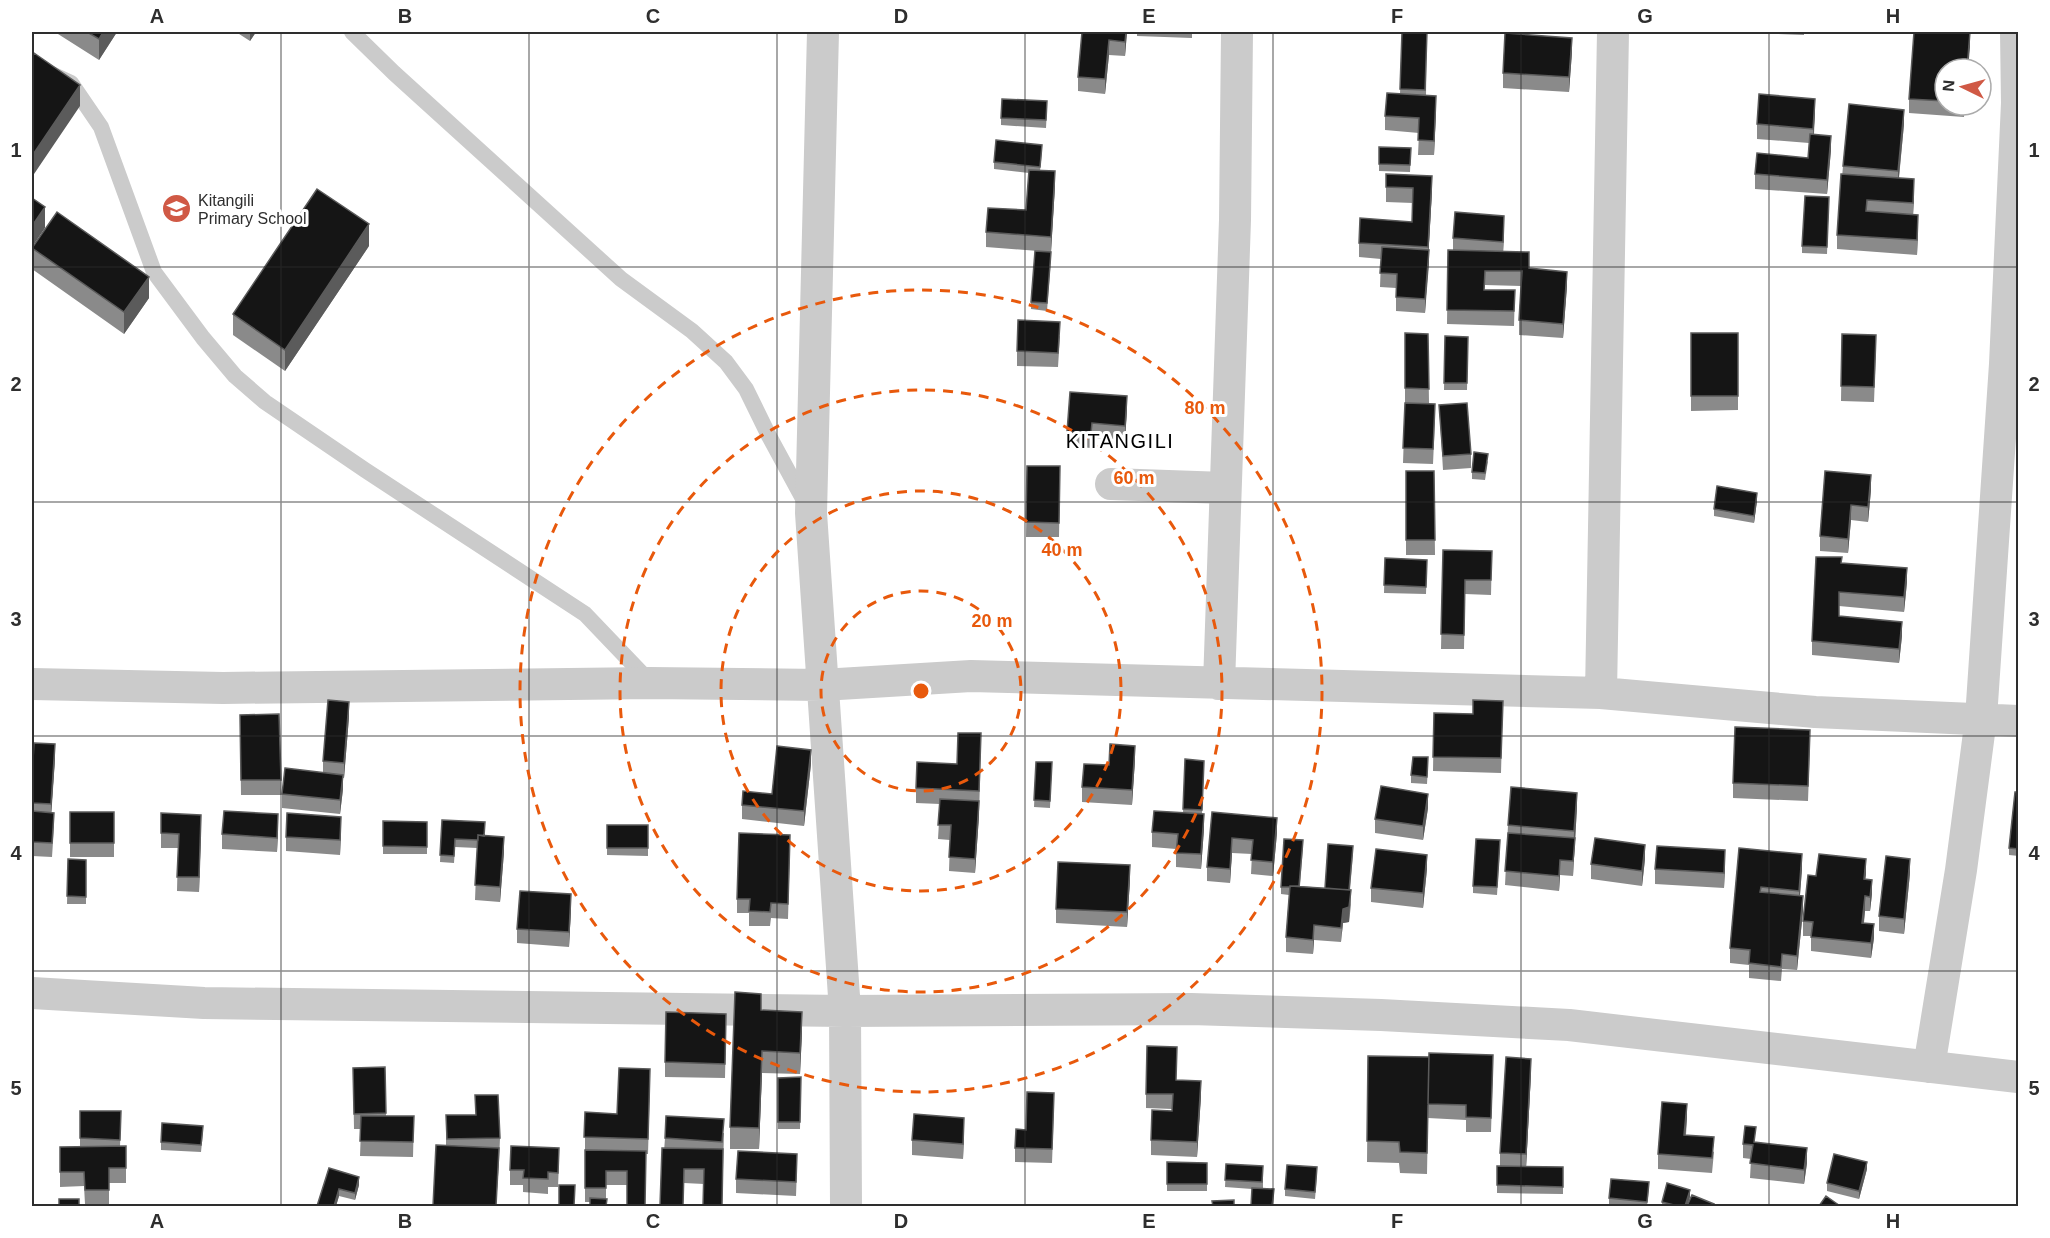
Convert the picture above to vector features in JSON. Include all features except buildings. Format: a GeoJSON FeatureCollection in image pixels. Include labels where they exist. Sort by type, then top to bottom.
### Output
{"type":"FeatureCollection","features":[{"type":"Feature","properties":{"kind":"street"},"geometry":{"type":"LineString","coordinates":[[823,32],[811,513],[845,1011],[846,1206]]}},
{"type":"Feature","properties":{"kind":"street"},"geometry":{"type":"LineString","coordinates":[[1219,684],[1235,220],[1237,32]]}},
{"type":"Feature","properties":{"kind":"street"},"geometry":{"type":"LineString","coordinates":[[1601,693],[1613,32]]}},
{"type":"Feature","properties":{"kind":"street"},"geometry":{"type":"LineString","coordinates":[[1929,1067],[1961,870],[1981,718],[2005,364],[2017,103],[2016,32]]}},
{"type":"Feature","properties":{"kind":"street"},"geometry":{"type":"LineString","coordinates":[[1111,484],[1225,488]]}},
{"type":"Feature","properties":{"kind":"street"},"geometry":{"type":"LineString","coordinates":[[32,684],[223,688],[650,683],[822,685],[971,676],[1601,693],[1815,712],[2019,721]]}},
{"type":"Feature","properties":{"kind":"street"},"geometry":{"type":"LineString","coordinates":[[32,993],[204,1003],[845,1011],[1191,1009],[1381,1016],[1545,1024],[1696,1038],[2019,1077]]}},
{"type":"Feature","properties":{"kind":"lane"},"geometry":{"type":"LineString","coordinates":[[352,32],[621,279],[692,332],[726,362],[746,389],[811,513]]}},
{"type":"Feature","properties":{"kind":"lane"},"geometry":{"type":"LineString","coordinates":[[32,65],[71,83],[101,127],[154,272],[203,338],[235,376],[266,402],[365,471],[585,614],[650,683]]}},
{"type":"Feature","properties":{"kind":"place","name":"Kitangili Primary School"},"geometry":{"type":"Point","coordinates":[177,209]}},
{"type":"Feature","properties":{"kind":"district","name":"KITANGILI"},"geometry":{"type":"Point","coordinates":[1120,441]}}]}
